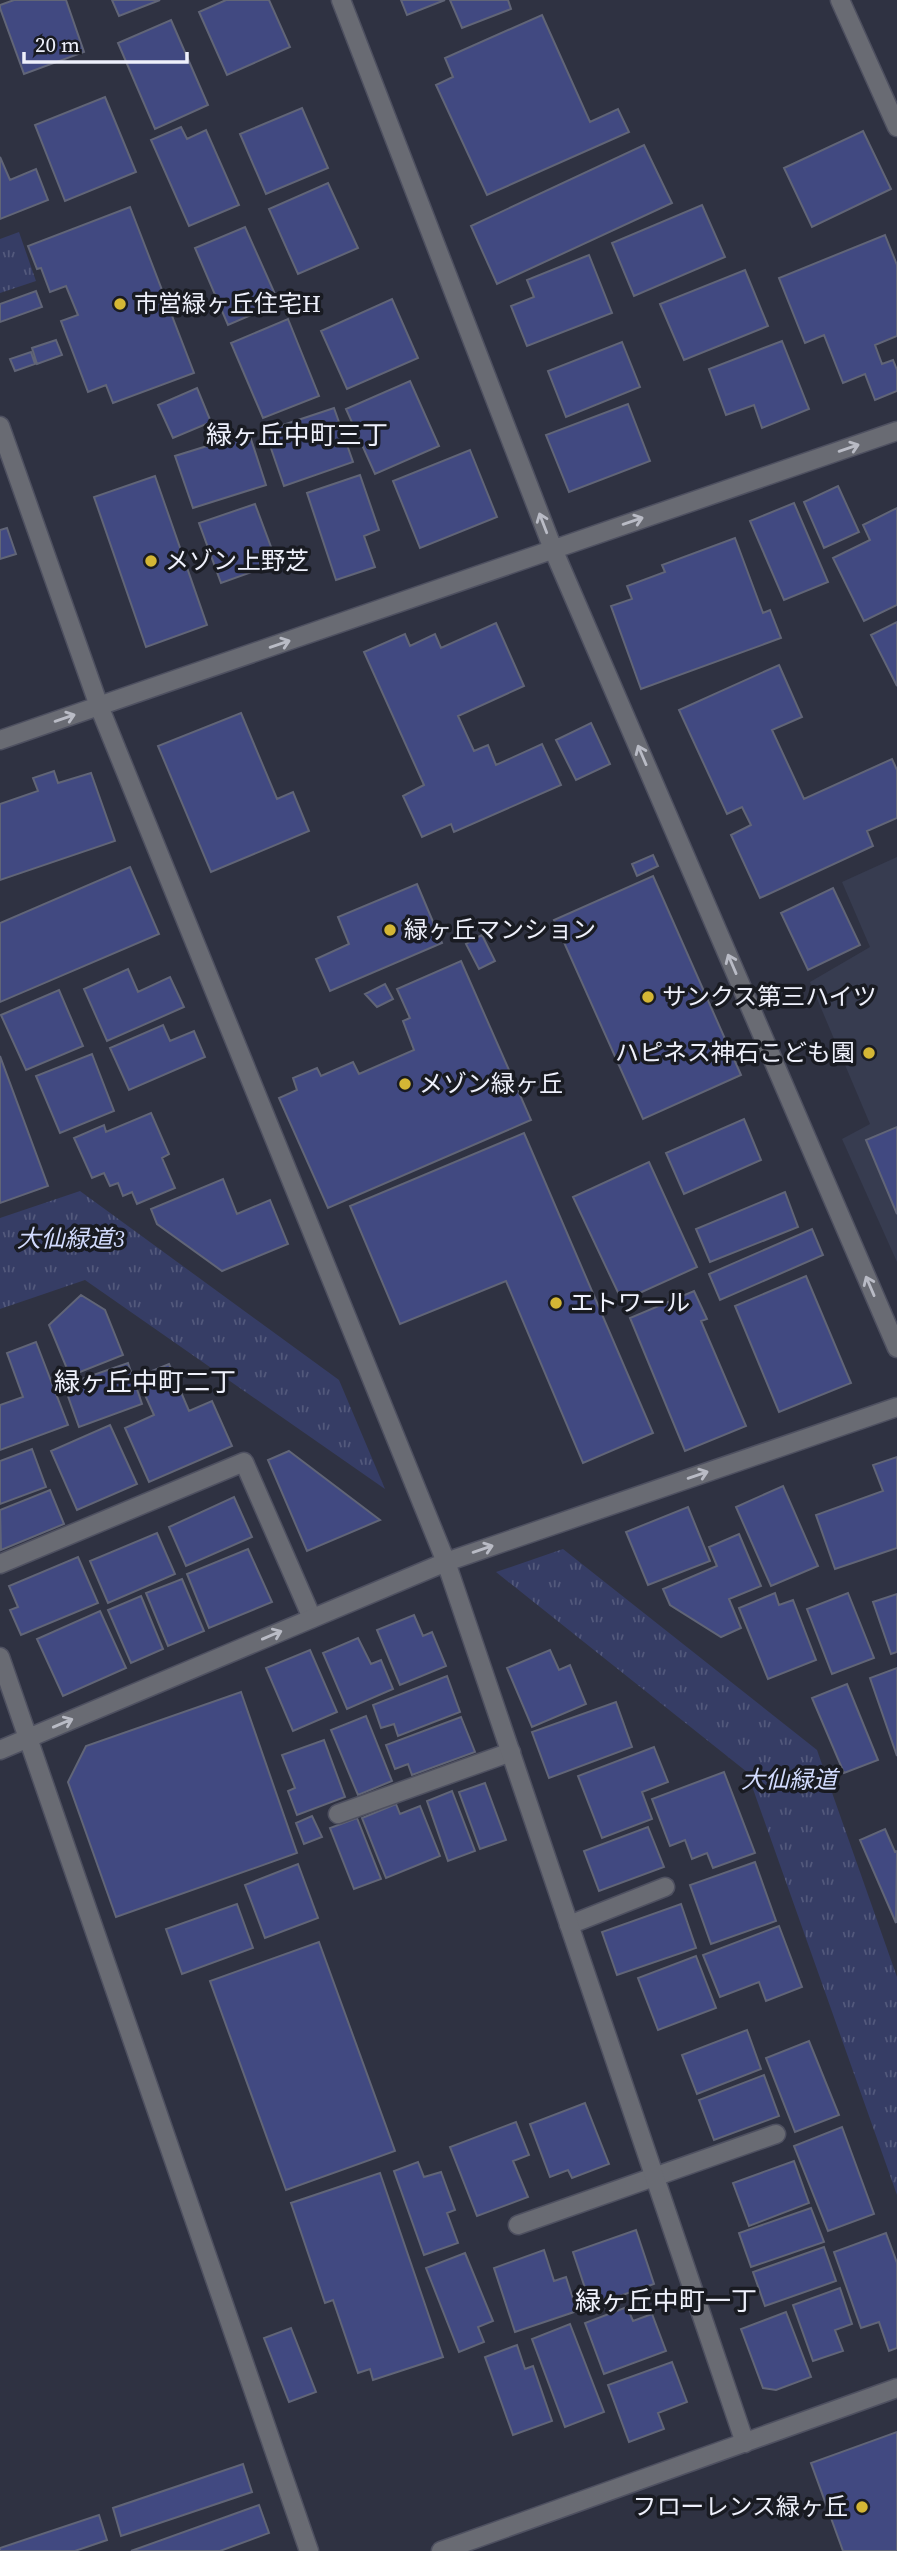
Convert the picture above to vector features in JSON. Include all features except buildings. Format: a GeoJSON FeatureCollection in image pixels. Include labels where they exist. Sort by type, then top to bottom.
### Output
{"type":"FeatureCollection","features":[{"type":"Feature","properties":{"kind":"street"},"geometry":{"type":"LineString","coordinates":[[341,0],[553,549],[897,1348]]}},
{"type":"Feature","properties":{"kind":"street"},"geometry":{"type":"LineString","coordinates":[[839,0],[897,127]]}},
{"type":"Feature","properties":{"kind":"street"},"geometry":{"type":"LineString","coordinates":[[0,426],[99,706],[446,1562],[745,2443]]}},
{"type":"Feature","properties":{"kind":"street"},"geometry":{"type":"LineString","coordinates":[[0,740],[897,431]]}},
{"type":"Feature","properties":{"kind":"street"},"geometry":{"type":"LineString","coordinates":[[0,1750],[446,1562],[897,1407]]}},
{"type":"Feature","properties":{"kind":"street"},"geometry":{"type":"LineString","coordinates":[[0,1564],[244,1462],[312,1618]]}},
{"type":"Feature","properties":{"kind":"street"},"geometry":{"type":"LineString","coordinates":[[0,1657],[309,2551]]}},
{"type":"Feature","properties":{"kind":"street"},"geometry":{"type":"LineString","coordinates":[[338,1814],[511,1752]]}},
{"type":"Feature","properties":{"kind":"street"},"geometry":{"type":"LineString","coordinates":[[569,1925],[665,1887]]}},
{"type":"Feature","properties":{"kind":"street"},"geometry":{"type":"LineString","coordinates":[[518,2225],[776,2134]]}},
{"type":"Feature","properties":{"kind":"street"},"geometry":{"type":"LineString","coordinates":[[441,2551],[897,2388]]}},
{"type":"Feature","properties":{"kind":"shaded area","name":"ハピネス神石こども園"},"geometry":{"type":"Polygon","coordinates":[[[897,857],[897,1262],[842,1139],[870,1124],[810,982],[870,947],[842,882],[897,857]]]}},
{"type":"Feature","properties":{"kind":"green space"},"geometry":{"type":"Polygon","coordinates":[[[19,232],[36,281],[0,293],[0,239],[19,232]]]}},
{"type":"Feature","properties":{"kind":"green space","name":"大仙緑道3"},"geometry":{"type":"Polygon","coordinates":[[[80,1191],[339,1380],[385,1489],[85,1280],[0,1309],[0,1218],[80,1191]]]}},
{"type":"Feature","properties":{"kind":"green space","name":"大仙緑道"},"geometry":{"type":"Polygon","coordinates":[[[563,1549],[817,1750],[897,1977],[897,2195],[747,1772],[496,1572],[563,1549]]]}},
{"type":"Feature","properties":{"kind":"place","name":"市営緑ヶ丘住宅H"},"geometry":{"type":"Point","coordinates":[120,304]}},
{"type":"Feature","properties":{"kind":"place","name":"メゾン上野芝"},"geometry":{"type":"Point","coordinates":[151,561]}},
{"type":"Feature","properties":{"kind":"place","name":"緑ヶ丘マンション"},"geometry":{"type":"Point","coordinates":[390,930]}},
{"type":"Feature","properties":{"kind":"place","name":"サンクス第三ハイツ"},"geometry":{"type":"Point","coordinates":[648,997]}},
{"type":"Feature","properties":{"kind":"place","name":"ハピネス神石こども園"},"geometry":{"type":"Point","coordinates":[869,1053]}},
{"type":"Feature","properties":{"kind":"place","name":"メゾン緑ヶ丘"},"geometry":{"type":"Point","coordinates":[405,1084]}},
{"type":"Feature","properties":{"kind":"place","name":"エトワール"},"geometry":{"type":"Point","coordinates":[556,1303]}},
{"type":"Feature","properties":{"kind":"place","name":"フローレンス緑ヶ丘"},"geometry":{"type":"Point","coordinates":[862,2507]}},
{"type":"Feature","properties":{"kind":"district","name":"緑ヶ丘中町三丁"},"geometry":{"type":"Point","coordinates":[297,435]}},
{"type":"Feature","properties":{"kind":"district","name":"緑ヶ丘中町二丁"},"geometry":{"type":"Point","coordinates":[145,1382]}},
{"type":"Feature","properties":{"kind":"district","name":"緑ヶ丘中町一丁"},"geometry":{"type":"Point","coordinates":[666,2301]}}]}
